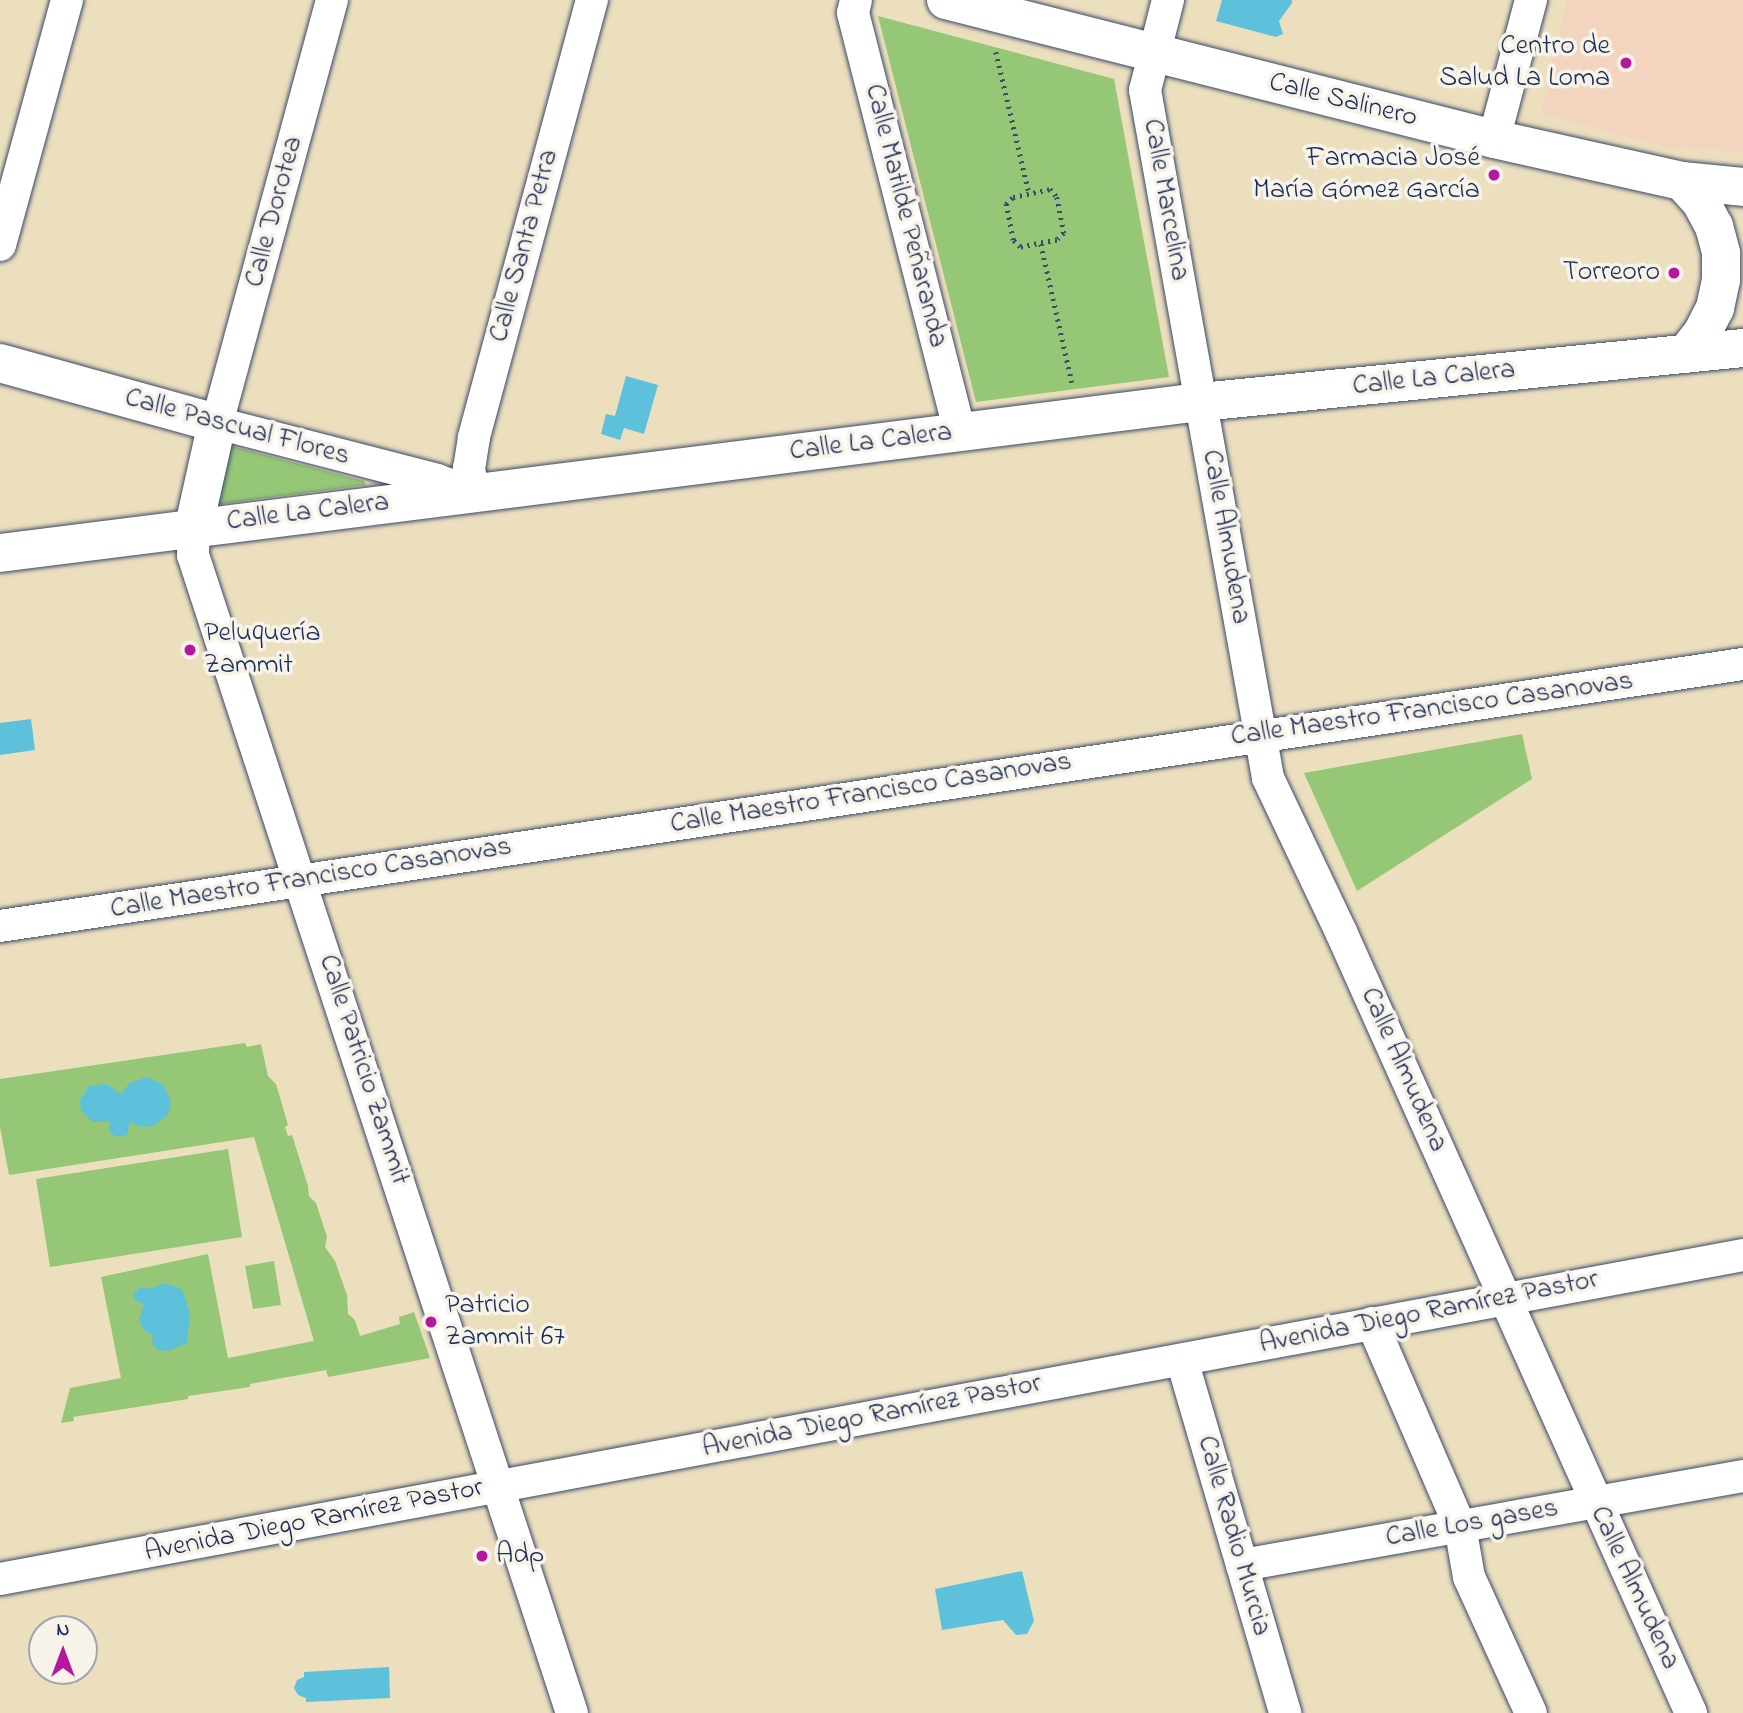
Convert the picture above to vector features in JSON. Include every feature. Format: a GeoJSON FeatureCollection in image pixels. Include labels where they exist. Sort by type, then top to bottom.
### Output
{"type":"FeatureCollection","features":[{"type":"Feature","properties":{"kind":"main road","name":"Calle Salinero"},"geometry":{"type":"LineString","coordinates":[[946,0],[1494,139],[1682,181],[1743,187]]}},
{"type":"Feature","properties":{"kind":"main road"},"geometry":{"type":"LineString","coordinates":[[1682,181],[1701,202],[1714,226],[1721,267],[1716,308],[1703,332],[1686,354]]}},
{"type":"Feature","properties":{"kind":"main road","name":"Calle La Calera"},"geometry":{"type":"LineString","coordinates":[[0,553],[194,526],[1201,402],[1743,348]]}},
{"type":"Feature","properties":{"kind":"main road","name":"Calle Pascual Flores"},"geometry":{"type":"LineString","coordinates":[[0,363],[217,423]]}},
{"type":"Feature","properties":{"kind":"main road","name":"Calle Patricio Zammit"},"geometry":{"type":"LineString","coordinates":[[194,526],[217,423]]}},
{"type":"Feature","properties":{"kind":"street"},"geometry":{"type":"LineString","coordinates":[[0,245],[67,0]]}},
{"type":"Feature","properties":{"kind":"street","name":"Calle Dorotea"},"geometry":{"type":"LineString","coordinates":[[217,423],[332,0]]}},
{"type":"Feature","properties":{"kind":"street","name":"Calle Santa Petra"},"geometry":{"type":"LineString","coordinates":[[474,493],[469,469],[474,437],[592,0]]}},
{"type":"Feature","properties":{"kind":"street","name":"Calle Matilde Peñaranda"},"geometry":{"type":"LineString","coordinates":[[856,0],[853,13],[960,432]]}},
{"type":"Feature","properties":{"kind":"street","name":"Calle Marcelina"},"geometry":{"type":"LineString","coordinates":[[1168,0],[1145,90],[1201,402]]}},
{"type":"Feature","properties":{"kind":"street"},"geometry":{"type":"LineString","coordinates":[[1494,139],[1531,0]]}},
{"type":"Feature","properties":{"kind":"street","name":"Calle Almudena"},"geometry":{"type":"LineString","coordinates":[[1201,402],[1268,778],[1691,1713]]}},
{"type":"Feature","properties":{"kind":"street","name":"Calle Pascual Flores"},"geometry":{"type":"LineString","coordinates":[[217,423],[437,480],[474,493]]}},
{"type":"Feature","properties":{"kind":"street","name":"Calle Patricio Zammit"},"geometry":{"type":"LineString","coordinates":[[194,526],[193,555],[572,1713]]}},
{"type":"Feature","properties":{"kind":"street","name":"Calle Maestro Francisco Casanovas"},"geometry":{"type":"LineString","coordinates":[[0,926],[1743,664]]}},
{"type":"Feature","properties":{"kind":"street","name":"Avenida Diego Ramírez Pastor"},"geometry":{"type":"LineString","coordinates":[[0,1579],[1743,1255]]}},
{"type":"Feature","properties":{"kind":"street"},"geometry":{"type":"LineString","coordinates":[[1371,1323],[1460,1526],[1469,1577],[1531,1713]]}},
{"type":"Feature","properties":{"kind":"street","name":"Calle Radio Murcia"},"geometry":{"type":"LineString","coordinates":[[1182,1360],[1285,1713]]}},
{"type":"Feature","properties":{"kind":"street","name":"Calle Los gases"},"geometry":{"type":"LineString","coordinates":[[1242,1565],[1743,1476]]}},
{"type":"Feature","properties":{"kind":"path"},"geometry":{"type":"LineString","coordinates":[[993,41],[1029,192]]}},
{"type":"Feature","properties":{"kind":"path"},"geometry":{"type":"LineString","coordinates":[[1044,189],[1054,192],[1065,228],[1061,238],[1041,244],[1026,247],[1016,244],[1005,209],[1009,199],[1044,189]]}},
{"type":"Feature","properties":{"kind":"path"},"geometry":{"type":"LineString","coordinates":[[1041,244],[1074,394]]}},
{"type":"Feature","properties":{"kind":"shaded area","name":"Centro de Salud La Loma"},"geometry":{"type":"Polygon","coordinates":[[[1567,0],[1743,0],[1743,153],[1679,147],[1678,150],[1540,114],[1567,0]]]}},
{"type":"Feature","properties":{"kind":"green space"},"geometry":{"type":"Polygon","coordinates":[[[878,16],[1114,79],[1169,377],[976,402],[878,16]]]}},
{"type":"Feature","properties":{"kind":"green space"},"geometry":{"type":"Polygon","coordinates":[[[231,446],[364,481],[366,485],[220,504],[218,503],[231,446]]]}},
{"type":"Feature","properties":{"kind":"green space"},"geometry":{"type":"Polygon","coordinates":[[[1522,734],[1532,779],[1357,891],[1304,773],[1522,734]]]}},
{"type":"Feature","properties":{"kind":"green space"},"geometry":{"type":"Polygon","coordinates":[[[245,1043],[247,1047],[261,1044],[268,1076],[276,1084],[288,1125],[285,1127],[288,1136],[292,1135],[309,1196],[316,1203],[327,1237],[325,1247],[335,1261],[347,1295],[348,1314],[355,1320],[360,1336],[400,1324],[399,1317],[414,1312],[430,1358],[328,1377],[326,1370],[250,1384],[250,1387],[188,1396],[188,1399],[73,1417],[74,1421],[61,1423],[70,1388],[121,1378],[101,1277],[208,1254],[228,1358],[314,1341],[254,1137],[9,1175],[0,1127],[0,1079],[245,1043]]]}},
{"type":"Feature","properties":{"kind":"green space"},"geometry":{"type":"Polygon","coordinates":[[[228,1149],[242,1237],[50,1267],[36,1179],[228,1149]]]}},
{"type":"Feature","properties":{"kind":"green space"},"geometry":{"type":"Polygon","coordinates":[[[274,1261],[281,1305],[253,1309],[245,1266],[274,1261]]]}},
{"type":"Feature","properties":{"kind":"water"},"geometry":{"type":"Polygon","coordinates":[[[1222,0],[1292,0],[1292,3],[1279,21],[1283,34],[1276,37],[1216,21],[1222,0]]]}},
{"type":"Feature","properties":{"kind":"water"},"geometry":{"type":"Polygon","coordinates":[[[626,376],[658,385],[644,434],[624,428],[620,440],[601,434],[606,414],[615,416],[626,376]]]}},
{"type":"Feature","properties":{"kind":"water"},"geometry":{"type":"Polygon","coordinates":[[[31,719],[35,750],[0,755],[0,723],[31,719]]]}},
{"type":"Feature","properties":{"kind":"water"},"geometry":{"type":"Polygon","coordinates":[[[147,1077],[164,1085],[171,1102],[168,1114],[154,1126],[141,1127],[130,1122],[127,1135],[116,1137],[110,1132],[109,1122],[93,1122],[81,1111],[80,1100],[89,1086],[106,1084],[122,1094],[129,1083],[147,1077]]]}},
{"type":"Feature","properties":{"kind":"water"},"geometry":{"type":"Polygon","coordinates":[[[165,1283],[182,1289],[190,1313],[187,1343],[168,1351],[157,1350],[152,1343],[153,1336],[143,1329],[139,1319],[144,1304],[137,1302],[133,1295],[140,1287],[150,1289],[165,1283]]]}},
{"type":"Feature","properties":{"kind":"water"},"geometry":{"type":"Polygon","coordinates":[[[1022,1571],[1034,1621],[1027,1634],[1016,1635],[1003,1620],[942,1630],[935,1589],[1022,1571]]]}},
{"type":"Feature","properties":{"kind":"water"},"geometry":{"type":"Polygon","coordinates":[[[389,1667],[390,1698],[306,1702],[306,1698],[298,1695],[294,1688],[297,1680],[304,1677],[304,1672],[389,1667]]]}},
{"type":"Feature","properties":{"kind":"place","name":"Centro de Salud La Loma"},"geometry":{"type":"Point","coordinates":[1626,63]}},
{"type":"Feature","properties":{"kind":"place","name":"Farmacia José María Gómez García"},"geometry":{"type":"Point","coordinates":[1494,175]}},
{"type":"Feature","properties":{"kind":"place","name":"Torreoro"},"geometry":{"type":"Point","coordinates":[1674,273]}},
{"type":"Feature","properties":{"kind":"place","name":"Peluquería Zammit"},"geometry":{"type":"Point","coordinates":[190,650]}},
{"type":"Feature","properties":{"kind":"place","name":"Patricio Zammit 67"},"geometry":{"type":"Point","coordinates":[431,1322]}},
{"type":"Feature","properties":{"kind":"place","name":"Adp"},"geometry":{"type":"Point","coordinates":[482,1556]}}]}
